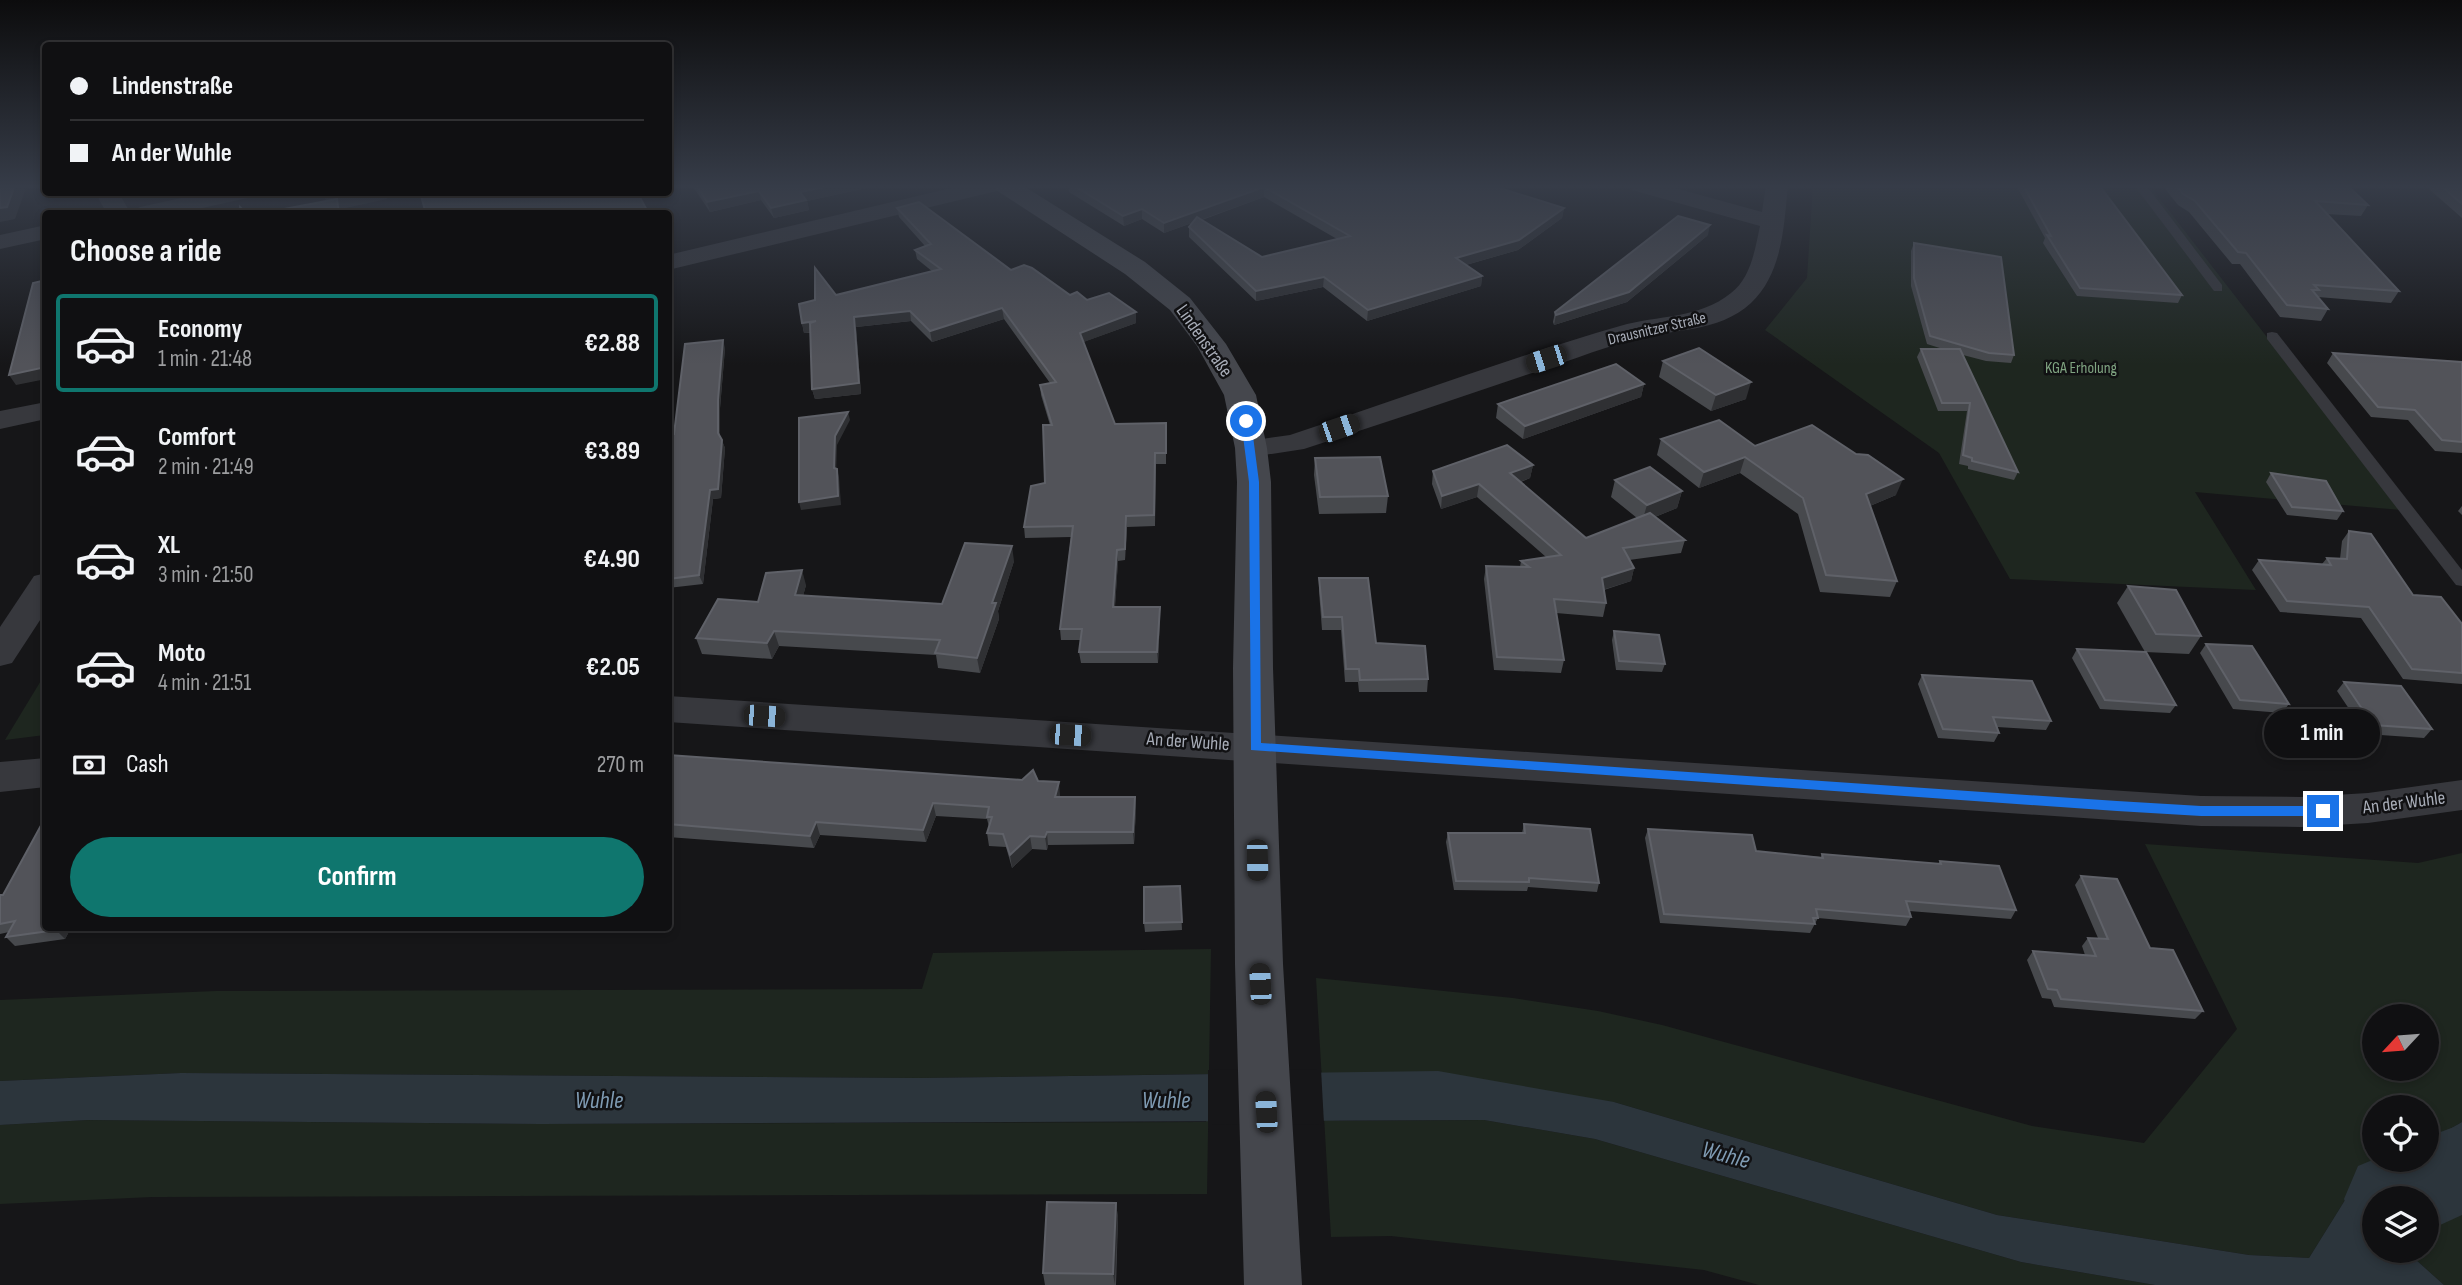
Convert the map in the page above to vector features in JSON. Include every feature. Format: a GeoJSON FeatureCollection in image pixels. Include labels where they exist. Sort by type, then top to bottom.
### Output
{"type":"FeatureCollection","features":[{"type":"Feature","properties":{"kind":"street"},"geometry":{"type":"LineString","coordinates":[[672,262],[743,245]]}},
{"type":"Feature","properties":{"kind":"street","name":"Lindenstraße"},"geometry":{"type":"LineString","coordinates":[[1099,245],[1135,268],[1180,304],[1211,344],[1240,395],[1251,448],[1254,482],[1255,747],[1261,1003],[1273,1285]]}},
{"type":"Feature","properties":{"kind":"street","name":"Drausnitzer Straße"},"geometry":{"type":"LineString","coordinates":[[1251,448],[1294,443],[1629,332],[1682,326],[1710,317],[1731,307],[1751,289],[1762,273],[1768,245]]}},
{"type":"Feature","properties":{"kind":"street"},"geometry":{"type":"LineString","coordinates":[[0,420],[42,411]]}},
{"type":"Feature","properties":{"kind":"street"},"geometry":{"type":"LineString","coordinates":[[0,654],[42,590]]}},
{"type":"Feature","properties":{"kind":"street","name":"An der Wuhle"},"geometry":{"type":"LineString","coordinates":[[672,709],[2201,811],[2301,812],[2355,809],[2462,795]]}},
{"type":"Feature","properties":{"kind":"street"},"geometry":{"type":"LineString","coordinates":[[0,777],[42,772]]}},
{"type":"Feature","properties":{"kind":"lane"},"geometry":{"type":"LineString","coordinates":[[2185,245],[2218,288]]}},
{"type":"Feature","properties":{"kind":"lane"},"geometry":{"type":"LineString","coordinates":[[2272,336],[2462,581]]}},
{"type":"Feature","properties":{"kind":"green space","name":"KGA Erholung"},"geometry":{"type":"Polygon","coordinates":[[[1809,245],[2195,245],[2401,510],[2195,492],[2256,590],[2010,579],[1939,453],[1765,330],[1807,278],[1809,245]]]}},
{"type":"Feature","properties":{"kind":"green space"},"geometry":{"type":"Polygon","coordinates":[[[42,679],[42,735],[5,740],[42,679]]]}},
{"type":"Feature","properties":{"kind":"green space"},"geometry":{"type":"Polygon","coordinates":[[[2145,844],[2418,863],[2462,853],[2462,1122],[2439,1135],[2439,1095],[2362,1095],[2362,1172],[2379,1172],[2355,1184],[2309,1258],[2249,1255],[1997,1215],[1614,1102],[1326,1121],[1484,1120],[1595,1139],[2021,1262],[2155,1285],[1759,1285],[1704,1270],[1391,1236],[1331,1237],[1316,978],[1513,998],[1598,1011],[1662,1025],[2032,1126],[2144,1143],[2237,1029],[2145,844]]]}},
{"type":"Feature","properties":{"kind":"green space"},"geometry":{"type":"Polygon","coordinates":[[[1211,949],[1207,1194],[152,1197],[0,1204],[0,1125],[88,1120],[541,1124],[1206,1122],[1208,1074],[919,1078],[181,1073],[0,1081],[0,1000],[216,991],[922,989],[933,953],[1211,949]]]}},
{"type":"Feature","properties":{"kind":"green space"},"geometry":{"type":"Polygon","coordinates":[[[2439,1155],[2462,1180],[2462,1197],[2439,1172],[2439,1155]]]}},
{"type":"Feature","properties":{"kind":"green space"},"geometry":{"type":"Polygon","coordinates":[[[2462,1205],[2462,1285],[2444,1285],[2419,1263],[2439,1263],[2439,1214],[2462,1205]]]}},
{"type":"Feature","properties":{"kind":"water"},"geometry":{"type":"Polygon","coordinates":[[[1438,1071],[1614,1102],[1997,1215],[2249,1255],[2309,1258],[2355,1184],[2379,1172],[2439,1172],[2462,1197],[2462,1205],[2439,1214],[2439,1186],[2362,1186],[2362,1263],[2419,1263],[2444,1285],[2155,1285],[2021,1262],[1595,1139],[1484,1120],[541,1124],[88,1120],[0,1125],[0,1081],[181,1073],[919,1078],[1438,1071]]]}},
{"type":"Feature","properties":{"kind":"water"},"geometry":{"type":"Polygon","coordinates":[[[2462,1122],[2462,1180],[2439,1155],[2439,1135],[2462,1122]]]}},
{"type":"Feature","properties":{"kind":"pier"},"geometry":{"type":"Polygon","coordinates":[[[1321,1069],[1324,1124],[1208,1125],[1208,1070],[1321,1069]]]}},
{"type":"Feature","properties":{"kind":"building"},"geometry":{"type":"Polygon","coordinates":[[[928,245],[977,245],[1011,270],[1024,265],[1032,268],[1070,295],[1077,292],[1087,300],[1109,293],[1136,312],[1080,333],[1115,424],[1166,423],[1166,453],[1155,453],[1154,515],[1126,516],[1125,549],[1117,550],[1113,607],[1160,607],[1157,652],[1079,652],[1082,629],[1060,629],[1073,526],[1024,527],[1031,486],[1045,483],[1043,425],[1052,425],[1040,385],[1056,382],[1002,308],[930,331],[910,311],[854,317],[859,383],[812,389],[810,323],[816,321],[802,323],[799,304],[815,300],[815,268],[836,295],[941,269],[915,250],[928,245]]]}},
{"type":"Feature","properties":{"kind":"building"},"geometry":{"type":"Polygon","coordinates":[[[1208,245],[1242,245],[1262,257],[1312,245],[1502,245],[1456,258],[1482,276],[1368,310],[1324,277],[1256,291],[1208,245]]]}},
{"type":"Feature","properties":{"kind":"building"},"geometry":{"type":"Polygon","coordinates":[[[1641,245],[1686,245],[1629,292],[1556,315],[1555,312],[1641,245]]]}},
{"type":"Feature","properties":{"kind":"building"},"geometry":{"type":"Polygon","coordinates":[[[1914,245],[2001,257],[2014,355],[1989,353],[1930,336],[1914,278],[1914,245]]]}},
{"type":"Feature","properties":{"kind":"building"},"geometry":{"type":"Polygon","coordinates":[[[2053,245],[2144,245],[2182,295],[2080,288],[2053,245]]]}},
{"type":"Feature","properties":{"kind":"building"},"geometry":{"type":"Polygon","coordinates":[[[2232,245],[2356,245],[2399,291],[2314,285],[2319,290],[2312,290],[2328,309],[2287,305],[2246,253],[2238,252],[2232,245]]]}},
{"type":"Feature","properties":{"kind":"building"},"geometry":{"type":"Polygon","coordinates":[[[42,281],[42,368],[9,375],[33,283],[42,281]]]}},
{"type":"Feature","properties":{"kind":"building"},"geometry":{"type":"Polygon","coordinates":[[[723,340],[718,400],[718,433],[722,440],[718,489],[710,490],[699,575],[672,578],[672,434],[685,344],[723,340]]]}},
{"type":"Feature","properties":{"kind":"building"},"geometry":{"type":"Polygon","coordinates":[[[1699,348],[1751,382],[1716,395],[1663,361],[1699,348]]]}},
{"type":"Feature","properties":{"kind":"building"},"geometry":{"type":"Polygon","coordinates":[[[1921,349],[1960,349],[2018,472],[1972,461],[1972,458],[1963,455],[1970,403],[1942,403],[1921,349]]]}},
{"type":"Feature","properties":{"kind":"building"},"geometry":{"type":"Polygon","coordinates":[[[2333,353],[2462,362],[2462,442],[2442,440],[2415,410],[2378,407],[2333,353]]]}},
{"type":"Feature","properties":{"kind":"building"},"geometry":{"type":"Polygon","coordinates":[[[1616,364],[1644,384],[1525,426],[1498,404],[1616,364]]]}},
{"type":"Feature","properties":{"kind":"building"},"geometry":{"type":"Polygon","coordinates":[[[848,412],[835,436],[834,468],[837,469],[838,496],[799,502],[799,418],[848,412]]]}},
{"type":"Feature","properties":{"kind":"building"},"geometry":{"type":"Polygon","coordinates":[[[1719,420],[1755,446],[1812,425],[1856,454],[1868,455],[1903,479],[1866,494],[1897,581],[1826,575],[1803,498],[1745,457],[1704,472],[1661,439],[1719,420]]]}},
{"type":"Feature","properties":{"kind":"building"},"geometry":{"type":"Polygon","coordinates":[[[1507,445],[1533,465],[1510,473],[1586,538],[1650,513],[1685,540],[1623,548],[1634,568],[1602,578],[1606,603],[1554,599],[1564,660],[1497,657],[1486,566],[1529,567],[1521,561],[1561,555],[1479,484],[1442,496],[1433,471],[1507,445]]]}},
{"type":"Feature","properties":{"kind":"building"},"geometry":{"type":"Polygon","coordinates":[[[1380,457],[1388,496],[1320,497],[1315,458],[1380,457]]]}},
{"type":"Feature","properties":{"kind":"building"},"geometry":{"type":"Polygon","coordinates":[[[1650,467],[1682,491],[1647,505],[1615,480],[1650,467]]]}},
{"type":"Feature","properties":{"kind":"building"},"geometry":{"type":"Polygon","coordinates":[[[2271,473],[2326,481],[2343,511],[2292,507],[2271,473]]]}},
{"type":"Feature","properties":{"kind":"building"},"geometry":{"type":"Polygon","coordinates":[[[2349,531],[2371,534],[2413,595],[2441,597],[2462,624],[2462,673],[2412,669],[2369,607],[2287,601],[2259,560],[2331,565],[2327,558],[2347,559],[2349,531]]]}},
{"type":"Feature","properties":{"kind":"building"},"geometry":{"type":"Polygon","coordinates":[[[965,543],[1012,546],[977,658],[935,653],[940,640],[774,631],[767,643],[696,638],[718,599],[758,602],[766,573],[802,570],[795,595],[942,604],[965,543]]]}},
{"type":"Feature","properties":{"kind":"building"},"geometry":{"type":"Polygon","coordinates":[[[1319,578],[1368,578],[1376,643],[1425,646],[1428,679],[1360,680],[1359,669],[1346,669],[1342,617],[1323,617],[1319,578]]]}},
{"type":"Feature","properties":{"kind":"building"},"geometry":{"type":"Polygon","coordinates":[[[2128,586],[2176,590],[2201,636],[2156,634],[2128,586]]]}},
{"type":"Feature","properties":{"kind":"building"},"geometry":{"type":"Polygon","coordinates":[[[1614,631],[1659,635],[1665,664],[1619,661],[1614,631]]]}},
{"type":"Feature","properties":{"kind":"building"},"geometry":{"type":"Polygon","coordinates":[[[2206,644],[2252,646],[2289,704],[2240,700],[2206,644]]]}},
{"type":"Feature","properties":{"kind":"building"},"geometry":{"type":"Polygon","coordinates":[[[2077,649],[2146,652],[2176,705],[2105,700],[2077,649]]]}},
{"type":"Feature","properties":{"kind":"building"},"geometry":{"type":"Polygon","coordinates":[[[1922,675],[2032,681],[2051,721],[1993,717],[1999,733],[1943,729],[1922,675]]]}},
{"type":"Feature","properties":{"kind":"building"},"geometry":{"type":"Polygon","coordinates":[[[2344,682],[2401,686],[2432,729],[2373,725],[2344,682]]]}},
{"type":"Feature","properties":{"kind":"building"},"geometry":{"type":"Polygon","coordinates":[[[672,755],[1022,780],[1033,770],[1038,781],[1059,782],[1055,797],[1135,797],[1133,832],[1047,832],[1045,837],[1030,836],[1010,855],[1003,834],[987,833],[992,817],[987,817],[989,807],[933,803],[923,830],[816,822],[810,836],[672,824],[672,755]]]}},
{"type":"Feature","properties":{"kind":"building"},"geometry":{"type":"Polygon","coordinates":[[[42,824],[42,931],[49,931],[6,937],[15,921],[0,924],[0,895],[3,895],[42,824]]]}},
{"type":"Feature","properties":{"kind":"building"},"geometry":{"type":"Polygon","coordinates":[[[1524,824],[1590,829],[1599,883],[1529,878],[1529,882],[1456,881],[1448,833],[1525,833],[1524,824]]]}},
{"type":"Feature","properties":{"kind":"building"},"geometry":{"type":"Polygon","coordinates":[[[1648,829],[1752,835],[1756,851],[1823,858],[1822,854],[1999,866],[2016,910],[1906,901],[1911,917],[1816,909],[1818,918],[1813,918],[1815,924],[1664,914],[1648,829]]]}},
{"type":"Feature","properties":{"kind":"building"},"geometry":{"type":"Polygon","coordinates":[[[2081,876],[2117,879],[2150,948],[2173,950],[2203,1011],[2061,999],[2057,990],[2048,989],[2033,951],[2096,956],[2088,938],[2108,939],[2081,876]]]}},
{"type":"Feature","properties":{"kind":"building"},"geometry":{"type":"Polygon","coordinates":[[[1180,886],[1182,922],[1144,923],[1144,887],[1180,886]]]}},
{"type":"Feature","properties":{"kind":"building"},"geometry":{"type":"Polygon","coordinates":[[[1047,1202],[1116,1203],[1113,1274],[1043,1273],[1047,1202]]]}},
{"type":"Feature","properties":{"kind":"waterway","name":"Wuhle"},"geometry":{"type":"LineString","coordinates":[[2422,1186],[2454,1172]]}},
{"type":"Feature","properties":{"kind":"route"},"geometry":{"type":"LineString","coordinates":[[1246,421],[1254,482],[1255,747],[2117,806],[2201,811],[2323,811]]}}]}
